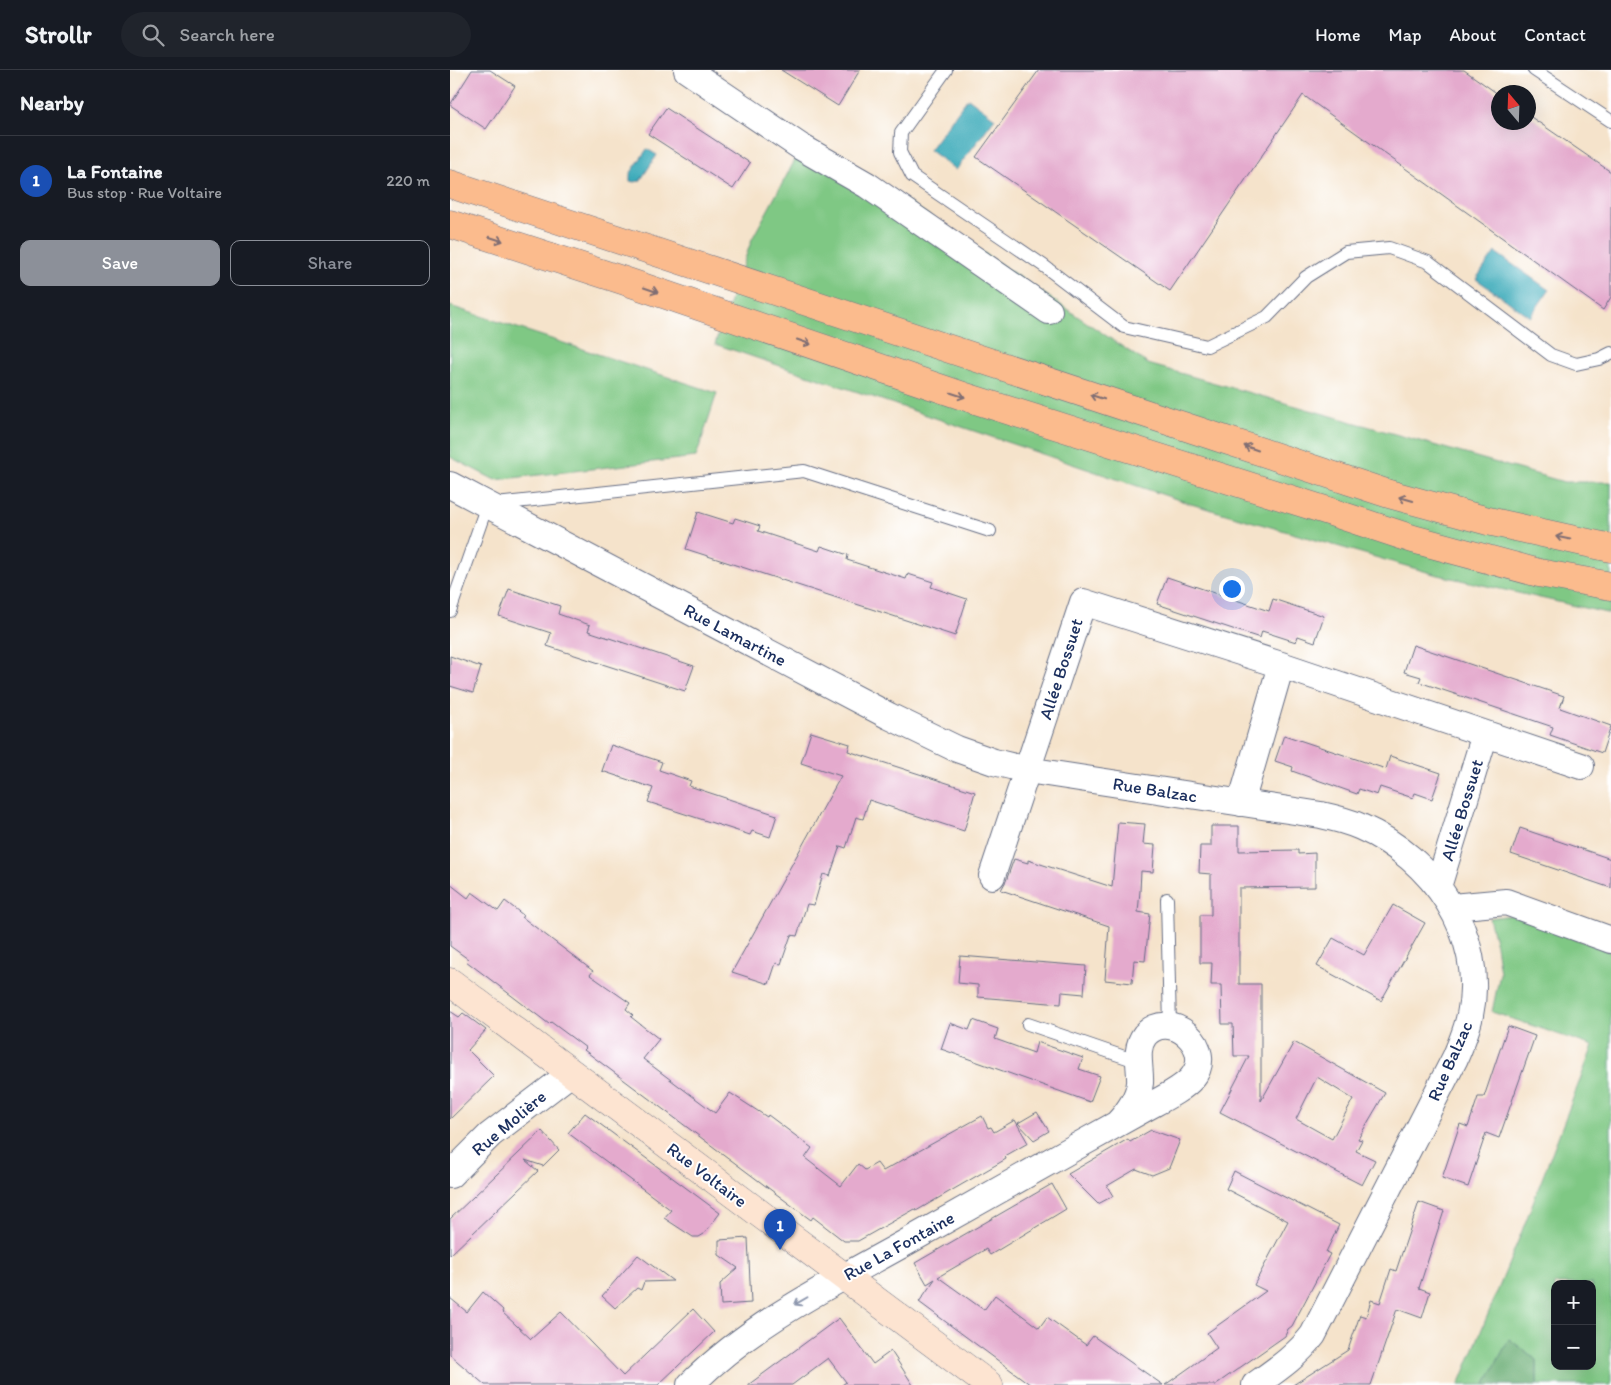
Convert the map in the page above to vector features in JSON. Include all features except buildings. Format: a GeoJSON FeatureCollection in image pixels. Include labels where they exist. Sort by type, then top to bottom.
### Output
{"type":"FeatureCollection","features":[{"type":"Feature","properties":{"kind":"main road"},"geometry":{"type":"LineString","coordinates":[[450,184],[1389,494],[1488,521],[1611,548]]}},
{"type":"Feature","properties":{"kind":"main road"},"geometry":{"type":"LineString","coordinates":[[450,224],[622,280],[963,396],[1325,510],[1413,540],[1539,573],[1611,586]]}},
{"type":"Feature","properties":{"kind":"street"},"geometry":{"type":"LineString","coordinates":[[687,70],[801,147],[867,185],[1049,311]]}},
{"type":"Feature","properties":{"kind":"street","name":"Rue Lamartine"},"geometry":{"type":"LineString","coordinates":[[450,485],[930,737],[967,752],[1027,770]]}},
{"type":"Feature","properties":{"kind":"street","name":"Allée Bossuet"},"geometry":{"type":"LineString","coordinates":[[992,876],[1083,602],[1280,665],[1581,766]]}},
{"type":"Feature","properties":{"kind":"street"},"geometry":{"type":"LineString","coordinates":[[1241,803],[1280,665]]}},
{"type":"Feature","properties":{"kind":"street","name":"Allée Bossuet"},"geometry":{"type":"LineString","coordinates":[[1445,897],[1485,734]]}},
{"type":"Feature","properties":{"kind":"street","name":"Rue Balzac"},"geometry":{"type":"LineString","coordinates":[[1027,770],[1321,814],[1361,827],[1386,840],[1409,856],[1445,897],[1462,926],[1472,967],[1473,990],[1470,1014],[1462,1042],[1313,1335],[1291,1359],[1255,1385]]}},
{"type":"Feature","properties":{"kind":"street"},"geometry":{"type":"LineString","coordinates":[[1445,897],[1506,902],[1611,940]]}},
{"type":"Feature","properties":{"kind":"street","name":"Rue Voltaire"},"geometry":{"type":"LineString","coordinates":[[450,982],[989,1385]]}},
{"type":"Feature","properties":{"kind":"street","name":"Rue La Fontaine"},"geometry":{"type":"LineString","coordinates":[[690,1385],[747,1336],[778,1314],[1179,1089],[1192,1079],[1200,1061],[1194,1042],[1188,1034],[1180,1029],[1170,1027],[1155,1029],[1147,1034],[1141,1042],[1139,1051],[1140,1085],[1130,1109],[1118,1123]]}},
{"type":"Feature","properties":{"kind":"street","name":"Rue Molière"},"geometry":{"type":"LineString","coordinates":[[450,1175],[490,1135],[571,1073]]}},
{"type":"Feature","properties":{"kind":"lane"},"geometry":{"type":"LineString","coordinates":[[946,70],[901,133],[900,152],[912,176],[1044,266],[1124,327],[1207,346],[1267,317],[1306,277],[1346,252],[1389,248],[1428,262],[1551,355],[1576,364],[1599,359],[1611,353]]}},
{"type":"Feature","properties":{"kind":"lane"},"geometry":{"type":"LineString","coordinates":[[1534,70],[1611,121]]}},
{"type":"Feature","properties":{"kind":"lane"},"geometry":{"type":"LineString","coordinates":[[450,611],[487,505],[804,471],[990,531]]}},
{"type":"Feature","properties":{"kind":"lane"},"geometry":{"type":"LineString","coordinates":[[1167,899],[1170,1027]]}},
{"type":"Feature","properties":{"kind":"lane"},"geometry":{"type":"LineString","coordinates":[[1028,1024],[1139,1062]]}},
{"type":"Feature","properties":{"kind":"green space"},"geometry":{"type":"Polygon","coordinates":[[[807,138],[879,182],[1148,364],[1564,482],[1611,482],[1611,614],[1434,574],[1191,504],[715,344],[752,239],[807,138]]]}},
{"type":"Feature","properties":{"kind":"green space"},"geometry":{"type":"Polygon","coordinates":[[[450,306],[717,393],[696,457],[495,480],[450,457],[450,306]]]}},
{"type":"Feature","properties":{"kind":"green space"},"geometry":{"type":"Polygon","coordinates":[[[1512,915],[1611,952],[1611,1385],[1537,1385],[1537,1360],[1509,1339],[1485,1385],[1459,1385],[1522,1231],[1593,1046],[1492,1012],[1500,973],[1496,945],[1489,918],[1512,915]]]}},
{"type":"Feature","properties":{"kind":"green space"},"geometry":{"type":"Polygon","coordinates":[[[1509,1339],[1537,1360],[1537,1385],[1485,1385],[1509,1339]]]}},
{"type":"Feature","properties":{"kind":"water"},"geometry":{"type":"Polygon","coordinates":[[[968,98],[995,118],[956,170],[929,150],[968,98]]]}},
{"type":"Feature","properties":{"kind":"water"},"geometry":{"type":"Polygon","coordinates":[[[647,149],[657,155],[640,181],[630,181],[630,174],[647,149]]]}},
{"type":"Feature","properties":{"kind":"water"},"geometry":{"type":"Polygon","coordinates":[[[1495,252],[1549,290],[1530,317],[1476,279],[1495,252]]]}},
{"type":"Feature","properties":{"kind":"place","name":"La Fontaine"},"geometry":{"type":"Point","coordinates":[780,1250]}}]}
